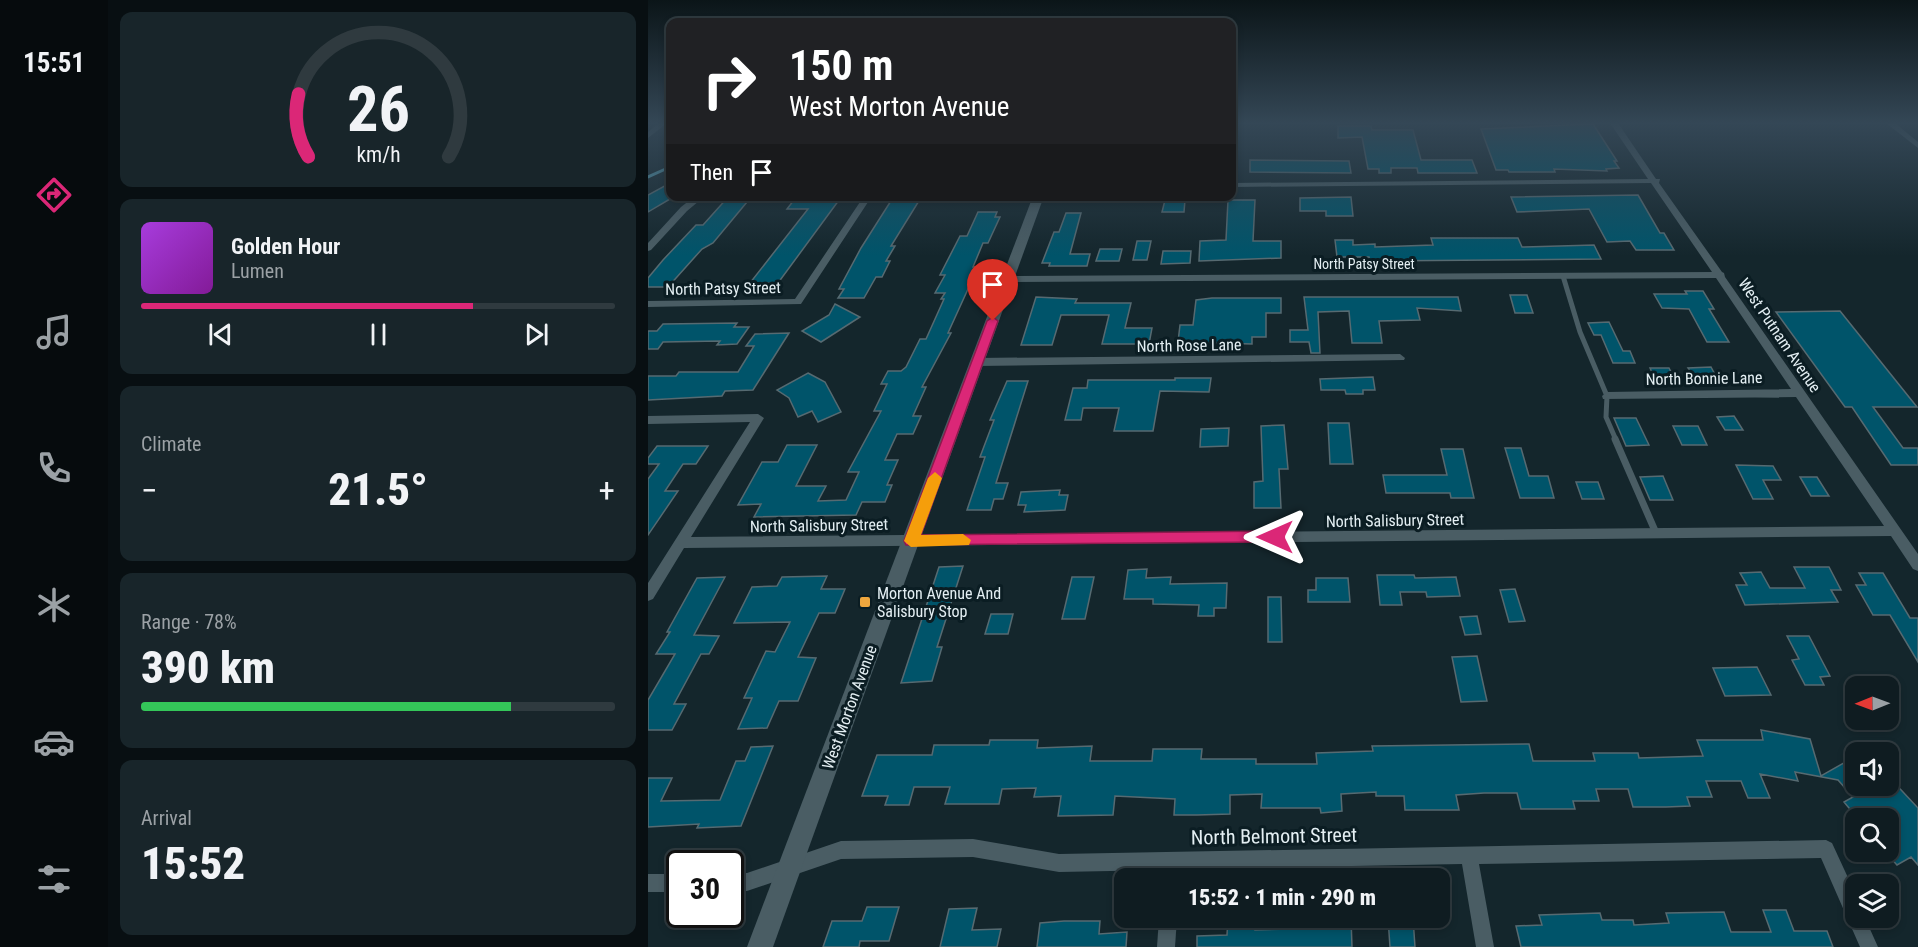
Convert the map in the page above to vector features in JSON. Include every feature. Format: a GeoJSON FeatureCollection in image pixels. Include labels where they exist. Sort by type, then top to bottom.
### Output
{"type":"FeatureCollection","features":[{"type":"Feature","properties":{"kind":"main road","name":"West Morton Avenue"},"geometry":{"type":"LineString","coordinates":[[760,947],[1038,201]]}},
{"type":"Feature","properties":{"kind":"street","name":"West Putnam Avenue"},"geometry":{"type":"LineString","coordinates":[[1647,167],[1918,565]]}},
{"type":"Feature","properties":{"kind":"street"},"geometry":{"type":"LineString","coordinates":[[1236,185],[1657,181]]}},
{"type":"Feature","properties":{"kind":"street"},"geometry":{"type":"LineString","coordinates":[[648,248],[693,201]]}},
{"type":"Feature","properties":{"kind":"street","name":"North Patsy Street"},"geometry":{"type":"LineString","coordinates":[[648,304],[798,302],[865,201]]}},
{"type":"Feature","properties":{"kind":"street","name":"North Patsy Street"},"geometry":{"type":"LineString","coordinates":[[1008,279],[1721,275]]}},
{"type":"Feature","properties":{"kind":"street","name":"North Rose Lane"},"geometry":{"type":"LineString","coordinates":[[977,362],[1400,358]]}},
{"type":"Feature","properties":{"kind":"street","name":"North Bonnie Lane"},"geometry":{"type":"LineString","coordinates":[[1607,396],[1801,393]]}},
{"type":"Feature","properties":{"kind":"street"},"geometry":{"type":"LineString","coordinates":[[648,420],[758,418],[648,595]]}},
{"type":"Feature","properties":{"kind":"street","name":"North Salisbury Street"},"geometry":{"type":"LineString","coordinates":[[680,543],[1894,531]]}},
{"type":"Feature","properties":{"kind":"street","name":"North Belmont Street"},"geometry":{"type":"LineString","coordinates":[[744,882],[841,850],[954,848],[989,850],[1053,862],[1826,849],[1845,892]]}},
{"type":"Feature","properties":{"kind":"street"},"geometry":{"type":"LineString","coordinates":[[1469,855],[1485,947]]}},
{"type":"Feature","properties":{"kind":"street"},"geometry":{"type":"LineString","coordinates":[[1172,861],[1172,868]]}},
{"type":"Feature","properties":{"kind":"street"},"geometry":{"type":"LineString","coordinates":[[648,883],[666,883]]}},
{"type":"Feature","properties":{"kind":"street"},"geometry":{"type":"LineString","coordinates":[[1166,947],[1167,928]]}},
{"type":"Feature","properties":{"kind":"street"},"geometry":{"type":"LineString","coordinates":[[1861,928],[1869,947]]}},
{"type":"Feature","properties":{"kind":"lane"},"geometry":{"type":"LineString","coordinates":[[1563,276],[1580,332],[1607,396],[1606,417],[1656,534]]}},
{"type":"Feature","properties":{"kind":"building"},"geometry":{"type":"Polygon","coordinates":[[[1250,167],[1350,167],[1351,173],[1250,172],[1250,167]]]}},
{"type":"Feature","properties":{"kind":"building"},"geometry":{"type":"Polygon","coordinates":[[[1368,167],[1475,167],[1477,173],[1418,173],[1417,168],[1391,168],[1391,173],[1379,173],[1379,169],[1368,167]]]}},
{"type":"Feature","properties":{"kind":"building"},"geometry":{"type":"Polygon","coordinates":[[[1495,167],[1619,168],[1606,169],[1607,171],[1554,169],[1555,172],[1496,170],[1495,167]]]}},
{"type":"Feature","properties":{"kind":"building"},"geometry":{"type":"Polygon","coordinates":[[[666,185],[667,201],[648,212],[648,195],[666,185]]]}},
{"type":"Feature","properties":{"kind":"building"},"geometry":{"type":"Polygon","coordinates":[[[1638,195],[1660,233],[1664,233],[1674,250],[1636,250],[1630,241],[1607,242],[1589,209],[1517,212],[1511,197],[1638,195]]]}},
{"type":"Feature","properties":{"kind":"building"},"geometry":{"type":"Polygon","coordinates":[[[1351,197],[1353,216],[1326,216],[1326,211],[1300,211],[1300,198],[1351,197]]]}},
{"type":"Feature","properties":{"kind":"building"},"geometry":{"type":"Polygon","coordinates":[[[1255,200],[1253,241],[1281,241],[1281,258],[1199,261],[1200,241],[1226,240],[1228,201],[1255,200]]]}},
{"type":"Feature","properties":{"kind":"building"},"geometry":{"type":"Polygon","coordinates":[[[725,201],[748,201],[713,243],[702,249],[668,287],[648,287],[648,278],[663,260],[696,225],[703,225],[725,201]]]}},
{"type":"Feature","properties":{"kind":"building"},"geometry":{"type":"Polygon","coordinates":[[[793,201],[838,201],[778,283],[750,283],[808,209],[787,209],[793,201]]]}},
{"type":"Feature","properties":{"kind":"building"},"geometry":{"type":"Polygon","coordinates":[[[891,201],[919,201],[891,246],[895,246],[886,261],[890,261],[882,277],[876,277],[864,298],[838,298],[844,289],[839,289],[861,248],[891,201]]]}},
{"type":"Feature","properties":{"kind":"building"},"geometry":{"type":"Polygon","coordinates":[[[1165,201],[1185,201],[1184,212],[1162,212],[1165,201]]]}},
{"type":"Feature","properties":{"kind":"building"},"geometry":{"type":"Polygon","coordinates":[[[978,212],[997,212],[995,217],[1000,217],[988,243],[983,243],[973,267],[978,267],[948,333],[951,333],[922,387],[926,387],[913,416],[921,416],[913,434],[897,434],[885,460],[898,460],[887,485],[892,485],[885,502],[862,502],[856,515],[754,517],[761,504],[738,505],[762,462],[778,462],[787,445],[817,445],[796,486],[826,486],[818,501],[846,500],[859,472],[848,472],[881,411],[874,411],[887,384],[881,384],[888,371],[901,371],[906,367],[920,339],[926,339],[944,299],[941,299],[945,293],[935,293],[945,275],[940,275],[960,236],[967,236],[978,212]]]}},
{"type":"Feature","properties":{"kind":"building"},"geometry":{"type":"Polygon","coordinates":[[[1066,213],[1081,213],[1070,254],[1090,254],[1087,266],[1049,266],[1050,263],[1042,263],[1054,232],[1059,232],[1066,213]]]}},
{"type":"Feature","properties":{"kind":"building"},"geometry":{"type":"Polygon","coordinates":[[[1431,238],[1518,238],[1522,247],[1594,245],[1601,259],[1370,261],[1369,257],[1337,257],[1335,240],[1353,240],[1353,245],[1375,244],[1375,247],[1433,245],[1431,238]]]}},
{"type":"Feature","properties":{"kind":"building"},"geometry":{"type":"Polygon","coordinates":[[[1137,241],[1151,241],[1147,260],[1133,260],[1137,241]]]}},
{"type":"Feature","properties":{"kind":"building"},"geometry":{"type":"Polygon","coordinates":[[[1100,249],[1122,249],[1119,261],[1096,261],[1100,249]]]}},
{"type":"Feature","properties":{"kind":"building"},"geometry":{"type":"Polygon","coordinates":[[[1163,251],[1191,251],[1190,263],[1161,264],[1163,251]]]}},
{"type":"Feature","properties":{"kind":"building"},"geometry":{"type":"Polygon","coordinates":[[[1685,291],[1703,291],[1714,309],[1709,309],[1729,342],[1707,342],[1689,309],[1662,308],[1654,294],[1687,294],[1685,291]]]}},
{"type":"Feature","properties":{"kind":"building"},"geometry":{"type":"Polygon","coordinates":[[[1510,295],[1527,295],[1533,313],[1515,313],[1510,295]]]}},
{"type":"Feature","properties":{"kind":"building"},"geometry":{"type":"Polygon","coordinates":[[[1036,297],[1077,299],[1075,303],[1131,303],[1125,328],[1152,328],[1149,344],[1102,344],[1109,315],[1061,315],[1052,345],[1021,345],[1036,297]]]}},
{"type":"Feature","properties":{"kind":"building"},"geometry":{"type":"Polygon","coordinates":[[[1304,297],[1458,297],[1461,311],[1417,308],[1420,320],[1379,321],[1382,343],[1352,343],[1349,311],[1318,312],[1320,353],[1311,353],[1309,342],[1290,342],[1290,330],[1308,330],[1304,297]]]}},
{"type":"Feature","properties":{"kind":"building"},"geometry":{"type":"Polygon","coordinates":[[[1281,298],[1281,313],[1266,313],[1266,337],[1252,337],[1252,344],[1178,342],[1180,325],[1193,325],[1196,300],[1281,298]]]}},
{"type":"Feature","properties":{"kind":"building"},"geometry":{"type":"Polygon","coordinates":[[[835,304],[860,317],[821,342],[802,331],[829,315],[835,304]]]}},
{"type":"Feature","properties":{"kind":"building"},"geometry":{"type":"Polygon","coordinates":[[[1840,311],[1917,407],[1873,407],[1903,448],[1918,448],[1918,465],[1891,465],[1852,407],[1845,407],[1776,312],[1840,311]]]}},
{"type":"Feature","properties":{"kind":"building"},"geometry":{"type":"Polygon","coordinates":[[[1609,322],[1623,351],[1630,351],[1635,363],[1613,363],[1601,335],[1594,335],[1588,323],[1609,322]]]}},
{"type":"Feature","properties":{"kind":"building"},"geometry":{"type":"Polygon","coordinates":[[[737,323],[734,327],[749,327],[737,344],[717,345],[720,341],[663,342],[658,349],[648,349],[648,331],[657,331],[663,324],[737,323]]]}},
{"type":"Feature","properties":{"kind":"building"},"geometry":{"type":"Polygon","coordinates":[[[789,333],[753,390],[725,391],[722,396],[648,400],[648,376],[676,376],[679,372],[738,372],[754,346],[746,346],[755,334],[789,333]]]}},
{"type":"Feature","properties":{"kind":"building"},"geometry":{"type":"Polygon","coordinates":[[[1711,367],[1718,380],[1696,380],[1688,368],[1711,367]]]}},
{"type":"Feature","properties":{"kind":"building"},"geometry":{"type":"Polygon","coordinates":[[[1650,368],[1669,368],[1675,380],[1656,381],[1650,368]]]}},
{"type":"Feature","properties":{"kind":"building"},"geometry":{"type":"Polygon","coordinates":[[[808,373],[825,382],[841,412],[818,422],[812,411],[798,417],[789,398],[777,390],[808,373]]]}},
{"type":"Feature","properties":{"kind":"building"},"geometry":{"type":"Polygon","coordinates":[[[1373,377],[1375,390],[1363,390],[1363,394],[1346,394],[1345,390],[1321,390],[1320,379],[1373,377]]]}},
{"type":"Feature","properties":{"kind":"building"},"geometry":{"type":"Polygon","coordinates":[[[1175,378],[1211,378],[1209,392],[1160,391],[1153,431],[1114,431],[1119,408],[1083,408],[1081,420],[1065,420],[1073,388],[1087,388],[1088,380],[1175,380],[1175,378]]]}},
{"type":"Feature","properties":{"kind":"building"},"geometry":{"type":"Polygon","coordinates":[[[1007,381],[1028,381],[996,483],[1008,483],[1003,499],[994,499],[991,510],[967,510],[985,457],[980,457],[994,420],[990,420],[1007,381]]]}},
{"type":"Feature","properties":{"kind":"building"},"geometry":{"type":"Polygon","coordinates":[[[1734,416],[1743,430],[1725,430],[1717,417],[1734,416]]]}},
{"type":"Feature","properties":{"kind":"building"},"geometry":{"type":"Polygon","coordinates":[[[1614,418],[1636,418],[1649,445],[1626,446],[1614,418]]]}},
{"type":"Feature","properties":{"kind":"building"},"geometry":{"type":"Polygon","coordinates":[[[1328,423],[1349,423],[1353,464],[1330,464],[1328,423]]]}},
{"type":"Feature","properties":{"kind":"building"},"geometry":{"type":"Polygon","coordinates":[[[1284,425],[1288,469],[1279,469],[1281,508],[1254,508],[1254,482],[1263,481],[1261,426],[1284,425]]]}},
{"type":"Feature","properties":{"kind":"building"},"geometry":{"type":"Polygon","coordinates":[[[1673,426],[1698,426],[1707,445],[1682,445],[1673,426]]]}},
{"type":"Feature","properties":{"kind":"building"},"geometry":{"type":"Polygon","coordinates":[[[1229,428],[1228,446],[1200,447],[1201,429],[1229,428]]]}},
{"type":"Feature","properties":{"kind":"building"},"geometry":{"type":"Polygon","coordinates":[[[657,446],[708,446],[696,464],[683,464],[665,491],[678,491],[648,535],[648,479],[659,464],[648,464],[648,458],[657,446]]]}},
{"type":"Feature","properties":{"kind":"building"},"geometry":{"type":"Polygon","coordinates":[[[1505,448],[1521,448],[1529,476],[1548,476],[1554,498],[1520,498],[1505,448]]]}},
{"type":"Feature","properties":{"kind":"building"},"geometry":{"type":"Polygon","coordinates":[[[1441,449],[1463,449],[1474,498],[1451,498],[1450,493],[1386,493],[1383,475],[1447,475],[1441,449]]]}},
{"type":"Feature","properties":{"kind":"building"},"geometry":{"type":"Polygon","coordinates":[[[1736,465],[1773,466],[1781,480],[1763,480],[1773,499],[1753,499],[1736,465]]]}},
{"type":"Feature","properties":{"kind":"building"},"geometry":{"type":"Polygon","coordinates":[[[1663,476],[1673,500],[1650,500],[1640,477],[1663,476]]]}},
{"type":"Feature","properties":{"kind":"building"},"geometry":{"type":"Polygon","coordinates":[[[1800,477],[1817,477],[1829,496],[1811,496],[1800,477]]]}},
{"type":"Feature","properties":{"kind":"building"},"geometry":{"type":"Polygon","coordinates":[[[1576,482],[1598,482],[1604,499],[1582,499],[1576,482]]]}},
{"type":"Feature","properties":{"kind":"building"},"geometry":{"type":"Polygon","coordinates":[[[1060,490],[1059,495],[1068,495],[1065,510],[1024,512],[1026,505],[1018,505],[1021,492],[1060,490]]]}},
{"type":"Feature","properties":{"kind":"building"},"geometry":{"type":"Polygon","coordinates":[[[963,566],[937,647],[942,647],[932,681],[901,683],[939,567],[963,566]]]}},
{"type":"Feature","properties":{"kind":"building"},"geometry":{"type":"Polygon","coordinates":[[[1794,567],[1829,567],[1841,590],[1831,590],[1838,602],[1745,605],[1736,585],[1747,585],[1740,573],[1761,572],[1770,588],[1805,588],[1794,567]]]}},
{"type":"Feature","properties":{"kind":"building"},"geometry":{"type":"Polygon","coordinates":[[[1147,569],[1146,578],[1171,577],[1170,584],[1227,583],[1226,608],[1214,608],[1214,616],[1198,616],[1199,605],[1153,604],[1153,599],[1124,599],[1128,570],[1147,569]]]}},
{"type":"Feature","properties":{"kind":"building"},"geometry":{"type":"Polygon","coordinates":[[[1859,573],[1883,573],[1910,618],[1918,618],[1918,662],[1890,615],[1873,615],[1856,585],[1866,585],[1859,573]]]}},
{"type":"Feature","properties":{"kind":"building"},"geometry":{"type":"Polygon","coordinates":[[[1377,575],[1414,575],[1415,578],[1456,577],[1460,596],[1427,597],[1426,592],[1400,592],[1402,605],[1380,605],[1377,575]]]}},
{"type":"Feature","properties":{"kind":"building"},"geometry":{"type":"Polygon","coordinates":[[[827,576],[821,589],[845,589],[835,613],[819,613],[798,657],[816,658],[798,701],[779,701],[767,728],[738,729],[752,698],[744,698],[766,651],[775,652],[790,622],[734,623],[752,587],[777,586],[782,577],[827,576]]]}},
{"type":"Feature","properties":{"kind":"building"},"geometry":{"type":"Polygon","coordinates":[[[725,577],[694,635],[719,636],[709,654],[701,654],[674,704],[686,704],[672,730],[648,730],[648,700],[675,654],[656,654],[670,632],[667,632],[697,578],[725,577]]]}},
{"type":"Feature","properties":{"kind":"building"},"geometry":{"type":"Polygon","coordinates":[[[1072,577],[1094,577],[1085,619],[1062,619],[1072,577]]]}},
{"type":"Feature","properties":{"kind":"building"},"geometry":{"type":"Polygon","coordinates":[[[1316,578],[1348,578],[1350,602],[1308,602],[1308,590],[1316,590],[1316,578]]]}},
{"type":"Feature","properties":{"kind":"building"},"geometry":{"type":"Polygon","coordinates":[[[1515,589],[1525,621],[1509,622],[1500,590],[1515,589]]]}},
{"type":"Feature","properties":{"kind":"building"},"geometry":{"type":"Polygon","coordinates":[[[1268,597],[1281,597],[1282,642],[1268,642],[1268,597]]]}},
{"type":"Feature","properties":{"kind":"building"},"geometry":{"type":"Polygon","coordinates":[[[991,614],[1013,614],[1008,634],[985,634],[991,614]]]}},
{"type":"Feature","properties":{"kind":"building"},"geometry":{"type":"Polygon","coordinates":[[[1477,616],[1481,634],[1465,635],[1460,617],[1477,616]]]}},
{"type":"Feature","properties":{"kind":"building"},"geometry":{"type":"Polygon","coordinates":[[[1787,636],[1809,636],[1830,676],[1820,677],[1824,685],[1805,685],[1792,660],[1799,659],[1787,636]]]}},
{"type":"Feature","properties":{"kind":"building"},"geometry":{"type":"Polygon","coordinates":[[[1477,656],[1487,701],[1461,702],[1452,657],[1477,656]]]}},
{"type":"Feature","properties":{"kind":"building"},"geometry":{"type":"Polygon","coordinates":[[[1757,667],[1771,695],[1725,696],[1713,668],[1757,667]]]}},
{"type":"Feature","properties":{"kind":"building"},"geometry":{"type":"Polygon","coordinates":[[[1761,730],[1810,739],[1821,776],[1845,762],[1845,788],[1838,780],[1795,772],[1798,781],[1760,774],[1770,798],[1748,798],[1741,781],[1706,781],[1712,797],[1687,797],[1690,806],[1633,807],[1628,789],[1596,789],[1599,801],[1573,801],[1575,809],[1521,809],[1517,793],[1484,793],[1456,795],[1459,810],[1405,810],[1404,796],[1376,796],[1376,792],[1341,794],[1342,811],[1321,813],[1320,808],[1261,808],[1262,794],[1230,795],[1230,814],[1197,815],[1174,815],[1175,799],[1115,796],[1113,815],[1058,816],[1061,796],[1034,797],[1036,788],[1002,789],[999,804],[945,804],[950,787],[914,787],[909,805],[885,805],[888,796],[862,796],[877,755],[932,755],[934,745],[989,745],[990,740],[1038,740],[1037,748],[1092,746],[1090,761],[1152,761],[1153,749],[1202,749],[1201,759],[1256,759],[1256,764],[1317,764],[1316,753],[1373,751],[1372,746],[1529,744],[1533,761],[1595,761],[1593,753],[1638,753],[1639,758],[1703,756],[1697,740],[1763,740],[1761,730]]]}},
{"type":"Feature","properties":{"kind":"building"},"geometry":{"type":"Polygon","coordinates":[[[773,746],[741,826],[697,828],[699,824],[648,827],[648,778],[672,778],[661,801],[720,800],[736,761],[745,761],[751,747],[773,746]]]}},
{"type":"Feature","properties":{"kind":"building"},"geometry":{"type":"Polygon","coordinates":[[[1899,788],[1918,808],[1918,865],[1911,857],[1897,865],[1894,862],[1899,862],[1899,808],[1849,808],[1844,802],[1853,797],[1899,796],[1899,788]]]}},
{"type":"Feature","properties":{"kind":"building"},"geometry":{"type":"Polygon","coordinates":[[[867,907],[899,907],[889,941],[860,941],[859,947],[823,947],[832,921],[862,921],[867,907]]]}},
{"type":"Feature","properties":{"kind":"building"},"geometry":{"type":"Polygon","coordinates":[[[977,908],[972,930],[1001,929],[997,947],[940,947],[949,909],[977,908]]]}},
{"type":"Feature","properties":{"kind":"building"},"geometry":{"type":"Polygon","coordinates":[[[1763,910],[1786,910],[1794,931],[1827,931],[1833,947],[1521,947],[1516,926],[1542,925],[1539,915],[1600,913],[1602,920],[1633,920],[1634,925],[1669,923],[1666,913],[1724,912],[1731,932],[1771,932],[1763,910]]]}},
{"type":"Feature","properties":{"kind":"building"},"geometry":{"type":"Polygon","coordinates":[[[1100,921],[1099,934],[1127,932],[1126,947],[1037,947],[1040,923],[1100,921]]]}},
{"type":"Feature","properties":{"kind":"building"},"geometry":{"type":"Polygon","coordinates":[[[1227,928],[1255,928],[1255,930],[1351,928],[1352,947],[1197,947],[1197,936],[1227,935],[1227,928]]]}},
{"type":"Feature","properties":{"kind":"building"},"geometry":{"type":"Polygon","coordinates":[[[1389,928],[1414,928],[1415,947],[1390,947],[1389,928]]]}},
{"type":"Feature","properties":{"kind":"waterway"},"geometry":{"type":"LineString","coordinates":[[648,177],[666,169]]}},
{"type":"Feature","properties":{"kind":"slow traffic"},"geometry":{"type":"LineString","coordinates":[[935,478],[911,541],[963,540]]}},
{"type":"Feature","properties":{"kind":"place","name":"Morton Avenue And Salisbury Stop"},"geometry":{"type":"Point","coordinates":[865,602]}},
{"type":"Feature","properties":{"kind":"route"},"geometry":{"type":"LineString","coordinates":[[993,321],[911,541],[1275,537]]}}]}
